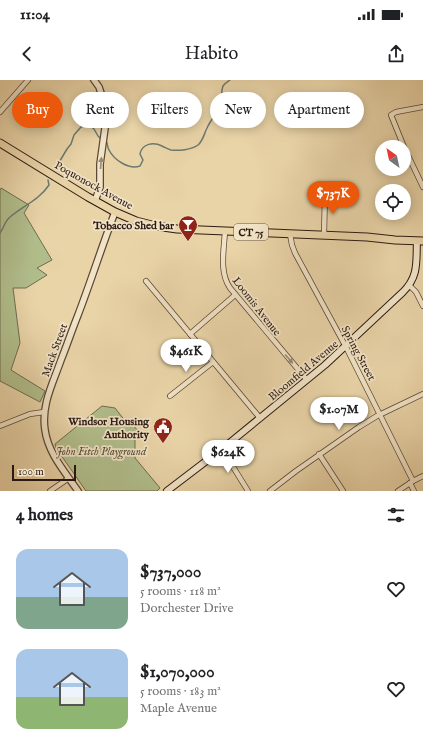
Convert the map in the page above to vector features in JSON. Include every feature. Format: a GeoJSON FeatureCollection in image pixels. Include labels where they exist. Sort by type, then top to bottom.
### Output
{"type":"FeatureCollection","features":[{"type":"Feature","properties":{"kind":"main road","name":"Poquonock Avenue"},"geometry":{"type":"LineString","coordinates":[[0,143],[115,212],[136,221],[156,226],[177,229],[367,237],[420,241]]}},
{"type":"Feature","properties":{"kind":"main road","name":"Bloomfield Avenue"},"geometry":{"type":"LineString","coordinates":[[167,491],[222,449],[346,347],[409,285],[413,280],[416,270],[420,241]]}},
{"type":"Feature","properties":{"kind":"street"},"geometry":{"type":"LineString","coordinates":[[0,112],[28,80]]}},
{"type":"Feature","properties":{"kind":"street"},"geometry":{"type":"LineString","coordinates":[[94,80],[99,88],[105,104],[106,112],[100,164],[100,188],[95,201]]}},
{"type":"Feature","properties":{"kind":"street"},"geometry":{"type":"LineString","coordinates":[[401,140],[391,115],[396,112],[423,107]]}},
{"type":"Feature","properties":{"kind":"street"},"geometry":{"type":"LineString","coordinates":[[411,162],[423,187]]}},
{"type":"Feature","properties":{"kind":"street"},"geometry":{"type":"LineString","coordinates":[[324,235],[325,194]]}},
{"type":"Feature","properties":{"kind":"street","name":"Mack Street"},"geometry":{"type":"LineString","coordinates":[[78,491],[52,452],[48,443],[45,432],[44,412],[48,395],[115,212]]}},
{"type":"Feature","properties":{"kind":"street","name":"Loomis Avenue"},"geometry":{"type":"LineString","coordinates":[[225,231],[223,271],[226,283],[307,380]]}},
{"type":"Feature","properties":{"kind":"street","name":"Spring Street"},"geometry":{"type":"LineString","coordinates":[[290,234],[294,251],[346,347],[412,482],[414,491]]}},
{"type":"Feature","properties":{"kind":"street"},"geometry":{"type":"LineString","coordinates":[[146,281],[260,418]]}},
{"type":"Feature","properties":{"kind":"street"},"geometry":{"type":"LineString","coordinates":[[409,285],[416,292],[423,306]]}},
{"type":"Feature","properties":{"kind":"street"},"geometry":{"type":"LineString","coordinates":[[190,334],[236,295]]}},
{"type":"Feature","properties":{"kind":"street"},"geometry":{"type":"LineString","coordinates":[[170,396],[213,362]]}},
{"type":"Feature","properties":{"kind":"street"},"geometry":{"type":"LineString","coordinates":[[270,491],[286,478],[359,427],[423,394]]}},
{"type":"Feature","properties":{"kind":"street"},"geometry":{"type":"LineString","coordinates":[[0,426],[30,414],[44,412]]}},
{"type":"Feature","properties":{"kind":"street"},"geometry":{"type":"LineString","coordinates":[[222,449],[248,491]]}},
{"type":"Feature","properties":{"kind":"street"},"geometry":{"type":"LineString","coordinates":[[320,454],[343,491]]}},
{"type":"Feature","properties":{"kind":"street"},"geometry":{"type":"LineString","coordinates":[[398,491],[423,476]]}},
{"type":"Feature","properties":{"kind":"street"},"geometry":{"type":"LineString","coordinates":[[50,491],[69,478]]}},
{"type":"Feature","properties":{"kind":"green space"},"geometry":{"type":"Polygon","coordinates":[[[1,188],[29,205],[24,213],[52,260],[37,268],[47,275],[26,288],[13,288],[20,343],[11,370],[45,391],[40,402],[0,381],[1,188]]]}},
{"type":"Feature","properties":{"kind":"green space","name":"John Fitch Playground"},"geometry":{"type":"Polygon","coordinates":[[[102,406],[115,408],[130,427],[133,425],[138,431],[138,433],[135,434],[135,458],[160,488],[157,491],[86,491],[56,448],[55,444],[102,406]]]}},
{"type":"Feature","properties":{"kind":"waterway"},"geometry":{"type":"LineString","coordinates":[[106,141],[111,154],[118,161],[131,167],[140,166],[143,160],[140,154],[141,150],[149,144],[159,145],[174,150],[185,150],[195,147],[201,142],[219,109],[223,86],[230,80]]}},
{"type":"Feature","properties":{"kind":"waterway"},"geometry":{"type":"LineString","coordinates":[[55,169],[71,144],[74,135],[81,127],[87,125],[90,126],[100,138]]}},
{"type":"Feature","properties":{"kind":"waterway"},"geometry":{"type":"LineString","coordinates":[[0,233],[6,221],[10,217],[41,195],[49,185],[48,180]]}},
{"type":"Feature","properties":{"kind":"place","name":"Tobacco Shed bar"},"geometry":{"type":"Point","coordinates":[188,242]}},
{"type":"Feature","properties":{"kind":"place","name":"Windsor Housing Authority"},"geometry":{"type":"Point","coordinates":[163,444]}}]}
